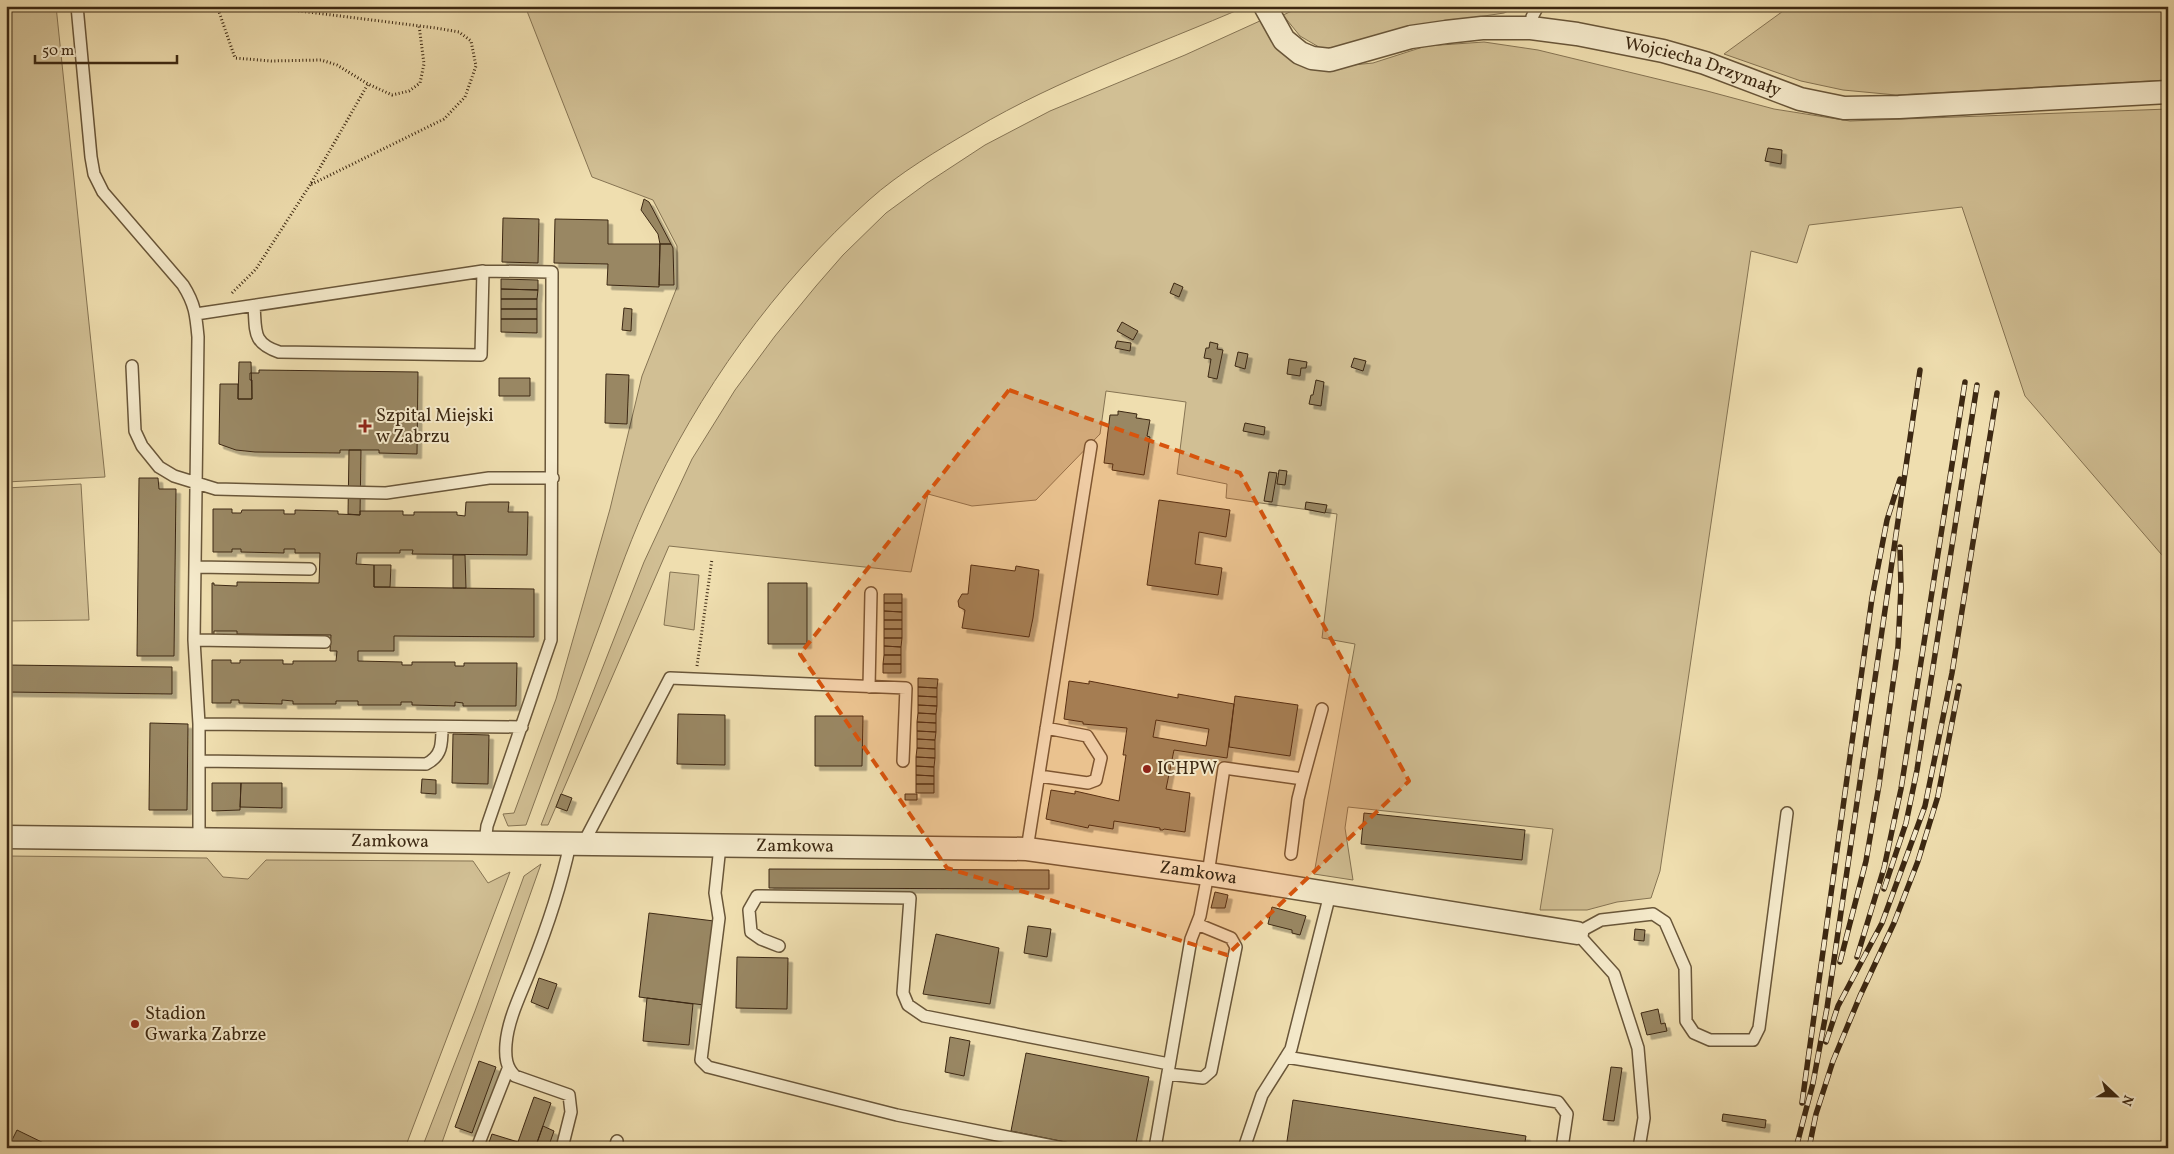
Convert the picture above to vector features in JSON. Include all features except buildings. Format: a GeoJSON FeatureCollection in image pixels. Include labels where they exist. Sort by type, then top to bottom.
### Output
{"type":"FeatureCollection","features":[{"type":"Feature","properties":{"kind":"street","name":"Wojciecha Drzymały"},"geometry":{"type":"LineString","coordinates":[[1265,6],[1284,40],[1300,54],[1312,58],[1330,60],[1411,37],[1482,28],[1531,28],[1577,34],[1663,51],[1704,63],[1800,100],[1844,108],[1899,107],[2168,92]]}},
{"type":"Feature","properties":{"kind":"street","name":"Zamkowa"},"geometry":{"type":"LineString","coordinates":[[6,837],[1027,849],[1208,874],[1577,933]]}},
{"type":"Feature","properties":{"kind":"lane"},"geometry":{"type":"LineString","coordinates":[[77,6],[94,174],[103,192],[183,285],[192,300],[196,314],[196,567],[194,640],[199,724],[198,840]]}},
{"type":"Feature","properties":{"kind":"lane"},"geometry":{"type":"LineString","coordinates":[[1531,28],[1532,17],[1538,6]]}},
{"type":"Feature","properties":{"kind":"lane"},"geometry":{"type":"LineString","coordinates":[[196,314],[483,271],[552,272],[553,478],[550,640],[487,826],[485,843]]}},
{"type":"Feature","properties":{"kind":"lane"},"geometry":{"type":"LineString","coordinates":[[254,306],[256,334],[260,342],[267,348],[279,352],[481,355],[483,271]]}},
{"type":"Feature","properties":{"kind":"lane"},"geometry":{"type":"LineString","coordinates":[[132,366],[135,431],[142,446],[159,467],[174,476],[216,489],[386,493],[489,478],[553,478]]}},
{"type":"Feature","properties":{"kind":"lane"},"geometry":{"type":"LineString","coordinates":[[1027,849],[1090,446]]}},
{"type":"Feature","properties":{"kind":"lane"},"geometry":{"type":"LineString","coordinates":[[196,567],[310,570]]}},
{"type":"Feature","properties":{"kind":"lane"},"geometry":{"type":"LineString","coordinates":[[869,687],[871,593]]}},
{"type":"Feature","properties":{"kind":"lane"},"geometry":{"type":"LineString","coordinates":[[194,640],[324,642]]}},
{"type":"Feature","properties":{"kind":"lane"},"geometry":{"type":"LineString","coordinates":[[477,1148],[508,1069],[506,1059],[508,1033],[547,924],[565,865],[670,678],[906,688],[903,761]]}},
{"type":"Feature","properties":{"kind":"lane"},"geometry":{"type":"LineString","coordinates":[[1290,854],[1298,800],[1322,709]]}},
{"type":"Feature","properties":{"kind":"lane"},"geometry":{"type":"LineString","coordinates":[[199,724],[522,727]]}},
{"type":"Feature","properties":{"kind":"lane"},"geometry":{"type":"LineString","coordinates":[[199,761],[426,764],[435,759],[440,752],[442,727]]}},
{"type":"Feature","properties":{"kind":"lane"},"geometry":{"type":"LineString","coordinates":[[1038,776],[1088,783],[1096,780],[1101,758],[1087,736],[1046,728]]}},
{"type":"Feature","properties":{"kind":"lane"},"geometry":{"type":"LineString","coordinates":[[1155,1148],[1191,939],[1197,924],[1208,874],[1224,768],[1303,779]]}},
{"type":"Feature","properties":{"kind":"lane"},"geometry":{"type":"LineString","coordinates":[[1639,1148],[1644,1118],[1638,1048],[1614,974],[1577,933],[1601,920],[1653,914],[1665,922],[1685,968],[1686,1021],[1694,1033],[1710,1040],[1753,1040],[1759,1028],[1787,814]]}},
{"type":"Feature","properties":{"kind":"lane"},"geometry":{"type":"LineString","coordinates":[[720,846],[716,893],[719,918],[701,1060],[708,1067],[897,1115],[1063,1148]]}},
{"type":"Feature","properties":{"kind":"lane"},"geometry":{"type":"LineString","coordinates":[[1244,1148],[1262,1095],[1291,1049],[1330,894]]}},
{"type":"Feature","properties":{"kind":"lane"},"geometry":{"type":"LineString","coordinates":[[779,946],[761,939],[751,932],[749,910],[757,896],[910,898],[903,993],[908,1005],[924,1016],[1204,1078],[1211,1071],[1236,947],[1231,938],[1197,924]]}},
{"type":"Feature","properties":{"kind":"lane"},"geometry":{"type":"LineString","coordinates":[[1286,1057],[1558,1102],[1567,1114],[1562,1148]]}},
{"type":"Feature","properties":{"kind":"lane"},"geometry":{"type":"LineString","coordinates":[[508,1069],[515,1076],[569,1095],[571,1112],[562,1148]]}},
{"type":"Feature","properties":{"kind":"path"},"geometry":{"type":"LineString","coordinates":[[217,6],[235,58],[271,61],[321,60],[337,65],[368,84],[392,95],[409,91],[420,84],[424,64],[419,26]]}},
{"type":"Feature","properties":{"kind":"path"},"geometry":{"type":"LineString","coordinates":[[260,6],[458,32],[471,41],[476,66],[465,97],[444,118],[310,185]]}},
{"type":"Feature","properties":{"kind":"path"},"geometry":{"type":"LineString","coordinates":[[228,296],[256,269],[310,185],[368,84]]}},
{"type":"Feature","properties":{"kind":"path"},"geometry":{"type":"LineString","coordinates":[[696,679],[712,559]]}},
{"type":"Feature","properties":{"kind":"highlighted area"},"geometry":{"type":"Polygon","coordinates":[[[1009,390],[1240,473],[1409,781],[1227,955],[947,868],[800,654],[1009,390]]]}},
{"type":"Feature","properties":{"kind":"shaded area"},"geometry":{"type":"Polygon","coordinates":[[[6,6],[56,6],[105,477],[6,482],[6,6]]]}},
{"type":"Feature","properties":{"kind":"shaded area"},"geometry":{"type":"Polygon","coordinates":[[[525,6],[1247,6],[1074,78],[960,137],[893,180],[835,232],[802,267],[771,304],[714,381],[666,464],[625,556],[526,825],[508,826],[503,814],[514,813],[556,699],[610,509],[642,376],[677,287],[677,246],[653,200],[592,177],[525,6]]]}},
{"type":"Feature","properties":{"kind":"shaded area"},"geometry":{"type":"Polygon","coordinates":[[[1303,6],[1519,6],[1504,13],[1405,28],[1324,50],[1300,36],[1283,15],[1303,6]]]}},
{"type":"Feature","properties":{"kind":"shaded area"},"geometry":{"type":"Polygon","coordinates":[[[1790,6],[2168,6],[2168,80],[1896,95],[1843,90],[1801,81],[1724,54],[1790,6]]]}},
{"type":"Feature","properties":{"kind":"shaded area"},"geometry":{"type":"Polygon","coordinates":[[[1262,20],[1291,60],[1312,69],[1373,63],[1426,46],[1484,42],[1538,50],[1774,109],[1850,121],[2168,109],[2168,562],[2025,396],[1962,207],[1809,225],[1797,263],[1751,251],[1660,871],[1651,898],[1617,902],[1587,910],[1540,910],[1553,829],[1348,807],[1345,828],[1353,880],[1314,874],[1355,644],[1322,638],[1337,514],[1226,498],[1227,484],[1177,474],[1186,402],[1106,391],[1100,434],[1036,500],[972,506],[928,494],[911,572],[669,546],[548,825],[541,825],[644,562],[692,459],[735,390],[775,336],[843,255],[886,213],[927,183],[985,145],[1050,111],[1185,55],[1262,20]]]}},
{"type":"Feature","properties":{"kind":"shaded area"},"geometry":{"type":"Polygon","coordinates":[[[81,484],[89,620],[6,621],[6,488],[81,484]]]}},
{"type":"Feature","properties":{"kind":"shaded area"},"geometry":{"type":"Polygon","coordinates":[[[670,572],[699,575],[694,630],[664,625],[670,572]]]}},
{"type":"Feature","properties":{"kind":"shaded area"},"geometry":{"type":"Polygon","coordinates":[[[6,856],[207,858],[223,877],[248,879],[266,860],[473,861],[488,883],[510,872],[405,1148],[12,1148],[6,1141],[6,856]]]}},
{"type":"Feature","properties":{"kind":"shaded area"},"geometry":{"type":"Polygon","coordinates":[[[541,864],[440,1148],[422,1148],[475,1011],[524,876],[541,864]]]}},
{"type":"Feature","properties":{"kind":"railway"},"geometry":{"type":"LineString","coordinates":[[1796,1148],[1813,1083],[1827,1008],[1920,370]]}},
{"type":"Feature","properties":{"kind":"railway"},"geometry":{"type":"LineString","coordinates":[[1857,957],[1884,868],[1901,789],[1965,382]]}},
{"type":"Feature","properties":{"kind":"railway"},"geometry":{"type":"LineString","coordinates":[[1884,889],[1906,823],[1917,770],[1977,385]]}},
{"type":"Feature","properties":{"kind":"railway"},"geometry":{"type":"LineString","coordinates":[[1826,1042],[1838,1006],[1882,923],[1925,806],[1952,673],[1997,393]]}},
{"type":"Feature","properties":{"kind":"railway"},"geometry":{"type":"LineString","coordinates":[[1802,1103],[1872,598],[1887,520],[1900,479]]}},
{"type":"Feature","properties":{"kind":"railway"},"geometry":{"type":"LineString","coordinates":[[1840,962],[1866,861],[1879,785],[1898,647],[1901,588],[1900,547]]}},
{"type":"Feature","properties":{"kind":"railway"},"geometry":{"type":"LineString","coordinates":[[1809,1148],[1816,1114],[1833,1061],[1860,996],[1894,923],[1918,861],[1938,796],[1959,686]]}},
{"type":"Feature","properties":{"kind":"place","name":"Szpital Miejski w Zabrzu"},"geometry":{"type":"Point","coordinates":[365,426]}},
{"type":"Feature","properties":{"kind":"place","name":"ICHPW"},"geometry":{"type":"Point","coordinates":[1147,769]}},
{"type":"Feature","properties":{"kind":"place","name":"Stadion Gwarka Zabrze"},"geometry":{"type":"Point","coordinates":[135,1024]}}]}
